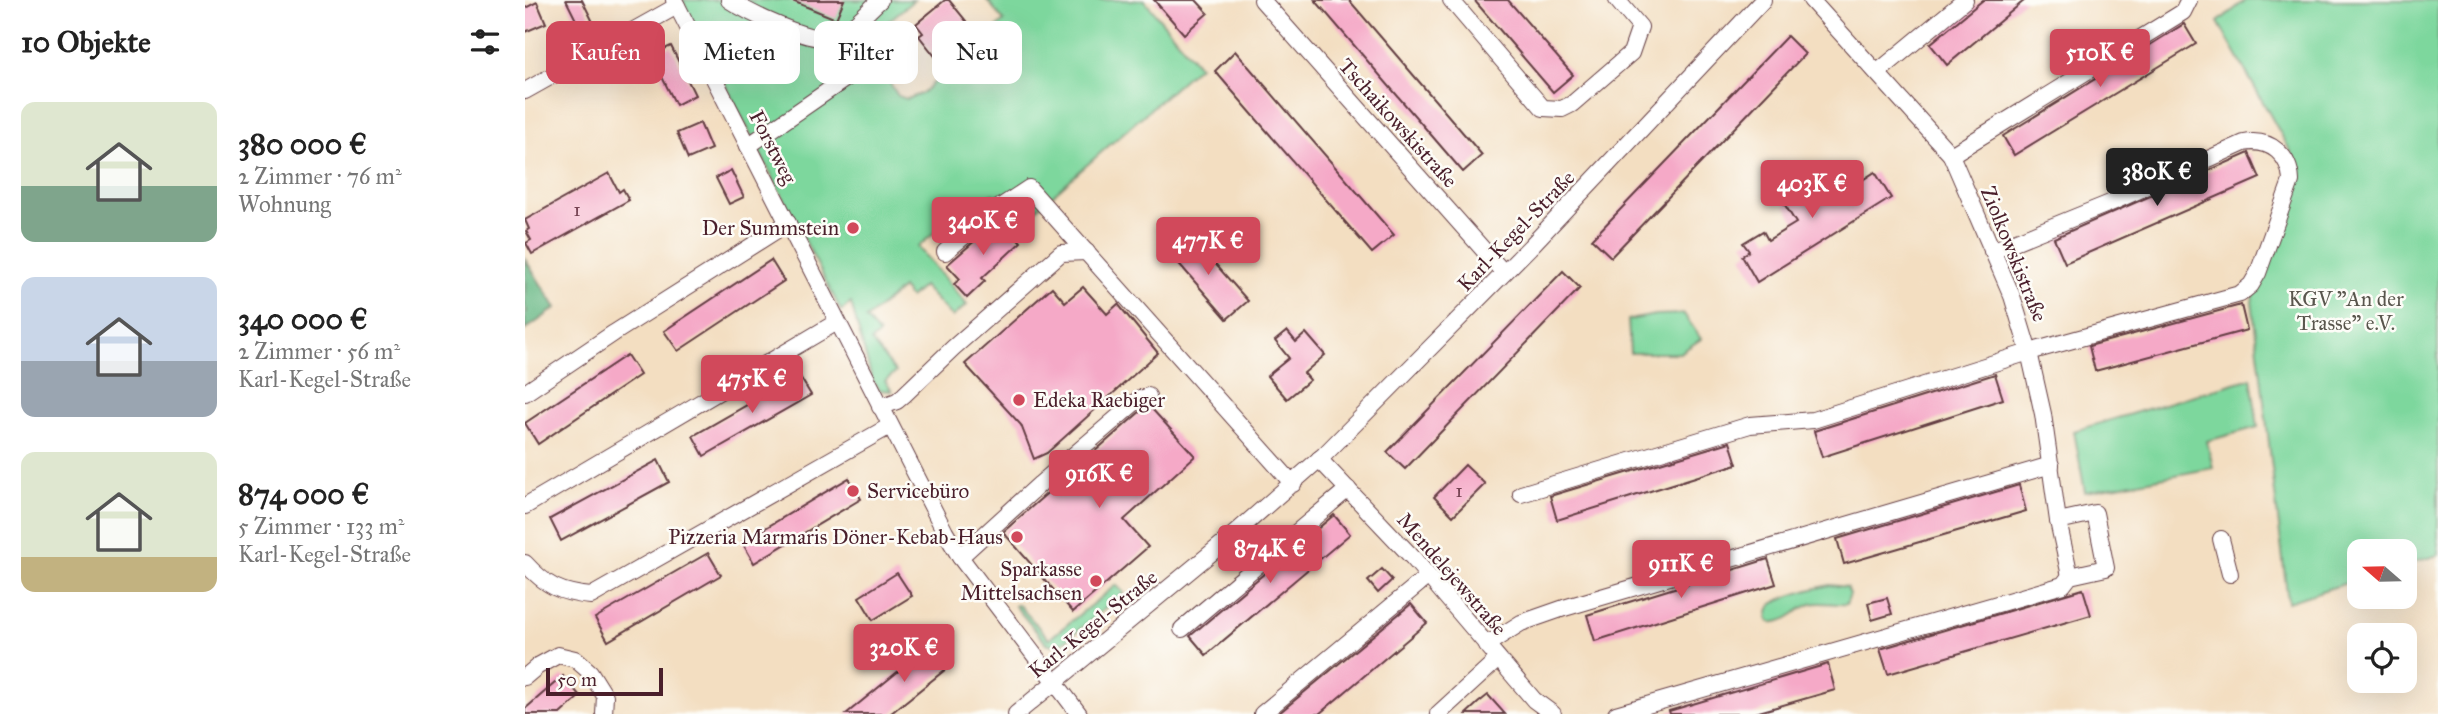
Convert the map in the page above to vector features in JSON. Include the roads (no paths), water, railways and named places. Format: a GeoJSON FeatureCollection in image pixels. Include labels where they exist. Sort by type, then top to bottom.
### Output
{"type":"FeatureCollection","features":[{"type":"Feature","properties":{"kind":"street"},"geometry":{"type":"LineString","coordinates":[[729,0],[741,9],[814,37]]}},
{"type":"Feature","properties":{"kind":"street"},"geometry":{"type":"LineString","coordinates":[[856,21],[880,0]]}},
{"type":"Feature","properties":{"kind":"street","name":"Tschaikowskistraße"},"geometry":{"type":"LineString","coordinates":[[1262,0],[1504,274]]}},
{"type":"Feature","properties":{"kind":"street"},"geometry":{"type":"LineString","coordinates":[[1451,0],[1543,108],[1562,109],[1572,104],[1631,53],[1640,27],[1617,0]]}},
{"type":"Feature","properties":{"kind":"street","name":"Karl-Kegel-Straße"},"geometry":{"type":"LineString","coordinates":[[1016,714],[1293,484],[1504,274],[1763,0]]}},
{"type":"Feature","properties":{"kind":"street","name":"Ziolkowskistraße"},"geometry":{"type":"LineString","coordinates":[[1811,0],[1951,155],[2012,296],[2029,352],[2070,576]]}},
{"type":"Feature","properties":{"kind":"street"},"geometry":{"type":"LineString","coordinates":[[1878,72],[1965,0]]}},
{"type":"Feature","properties":{"kind":"street"},"geometry":{"type":"LineString","coordinates":[[1951,155],[2183,12],[2189,0]]}},
{"type":"Feature","properties":{"kind":"street"},"geometry":{"type":"LineString","coordinates":[[525,91],[675,3]]}},
{"type":"Feature","properties":{"kind":"street","name":"Forstweg"},"geometry":{"type":"LineString","coordinates":[[675,3],[922,490],[960,557],[1079,714]]}},
{"type":"Feature","properties":{"kind":"street"},"geometry":{"type":"LineString","coordinates":[[748,146],[837,84]]}},
{"type":"Feature","properties":{"kind":"street"},"geometry":{"type":"LineString","coordinates":[[1521,494],[1750,425],[1813,420],[2029,352],[2223,299],[2247,289],[2258,273],[2291,181],[2290,165],[2270,145],[2253,141],[2244,143],[2115,201],[1992,251]]}},
{"type":"Feature","properties":{"kind":"street"},"geometry":{"type":"LineString","coordinates":[[945,252],[994,211],[1029,188],[1293,484]]}},
{"type":"Feature","properties":{"kind":"street"},"geometry":{"type":"LineString","coordinates":[[525,393],[788,223]]}},
{"type":"Feature","properties":{"kind":"street"},"geometry":{"type":"LineString","coordinates":[[880,407],[897,401],[1061,253],[1087,252]]}},
{"type":"Feature","properties":{"kind":"street"},"geometry":{"type":"LineString","coordinates":[[525,506],[837,322]]}},
{"type":"Feature","properties":{"kind":"street"},"geometry":{"type":"LineString","coordinates":[[960,557],[1140,398],[1144,400],[1148,396]]}},
{"type":"Feature","properties":{"kind":"street"},"geometry":{"type":"LineString","coordinates":[[525,563],[537,576],[566,594],[591,596],[890,426]]}},
{"type":"Feature","properties":{"kind":"street","name":"Mendelejewstraße"},"geometry":{"type":"LineString","coordinates":[[1319,459],[1428,576],[1534,700],[1553,714]]}},
{"type":"Feature","properties":{"kind":"street"},"geometry":{"type":"LineString","coordinates":[[1486,645],[1521,623],[1564,608],[2051,465]]}},
{"type":"Feature","properties":{"kind":"street"},"geometry":{"type":"LineString","coordinates":[[1182,629],[1348,489]]}},
{"type":"Feature","properties":{"kind":"street"},"geometry":{"type":"LineString","coordinates":[[1616,714],[2063,585],[2070,576],[2106,568],[2095,513],[2058,521]]}},
{"type":"Feature","properties":{"kind":"street"},"geometry":{"type":"LineString","coordinates":[[2221,539],[2230,574]]}},
{"type":"Feature","properties":{"kind":"street"},"geometry":{"type":"LineString","coordinates":[[1262,714],[1428,576]]}},
{"type":"Feature","properties":{"kind":"street"},"geometry":{"type":"LineString","coordinates":[[525,677],[558,655],[575,659],[590,672],[605,696],[604,714]]}},
{"type":"Feature","properties":{"kind":"street"},"geometry":{"type":"LineString","coordinates":[[1438,714],[1498,659]]}},
{"type":"Feature","properties":{"kind":"place","name":"Der Summstein"},"geometry":{"type":"Point","coordinates":[853,228]}},
{"type":"Feature","properties":{"kind":"place","name":"Edeka Raebiger"},"geometry":{"type":"Point","coordinates":[1019,400]}},
{"type":"Feature","properties":{"kind":"place","name":"Servicebüro"},"geometry":{"type":"Point","coordinates":[853,491]}},
{"type":"Feature","properties":{"kind":"place","name":"Pizzeria Marmaris Döner-Kebab-Haus"},"geometry":{"type":"Point","coordinates":[1017,537]}},
{"type":"Feature","properties":{"kind":"place","name":"Sparkasse Mittelsachsen"},"geometry":{"type":"Point","coordinates":[1096,581]}},
{"type":"Feature","properties":{"kind":"park label","name":"KGV \"An der Trasse\" e.V."},"geometry":{"type":"Point","coordinates":[2346,311]}}]}
